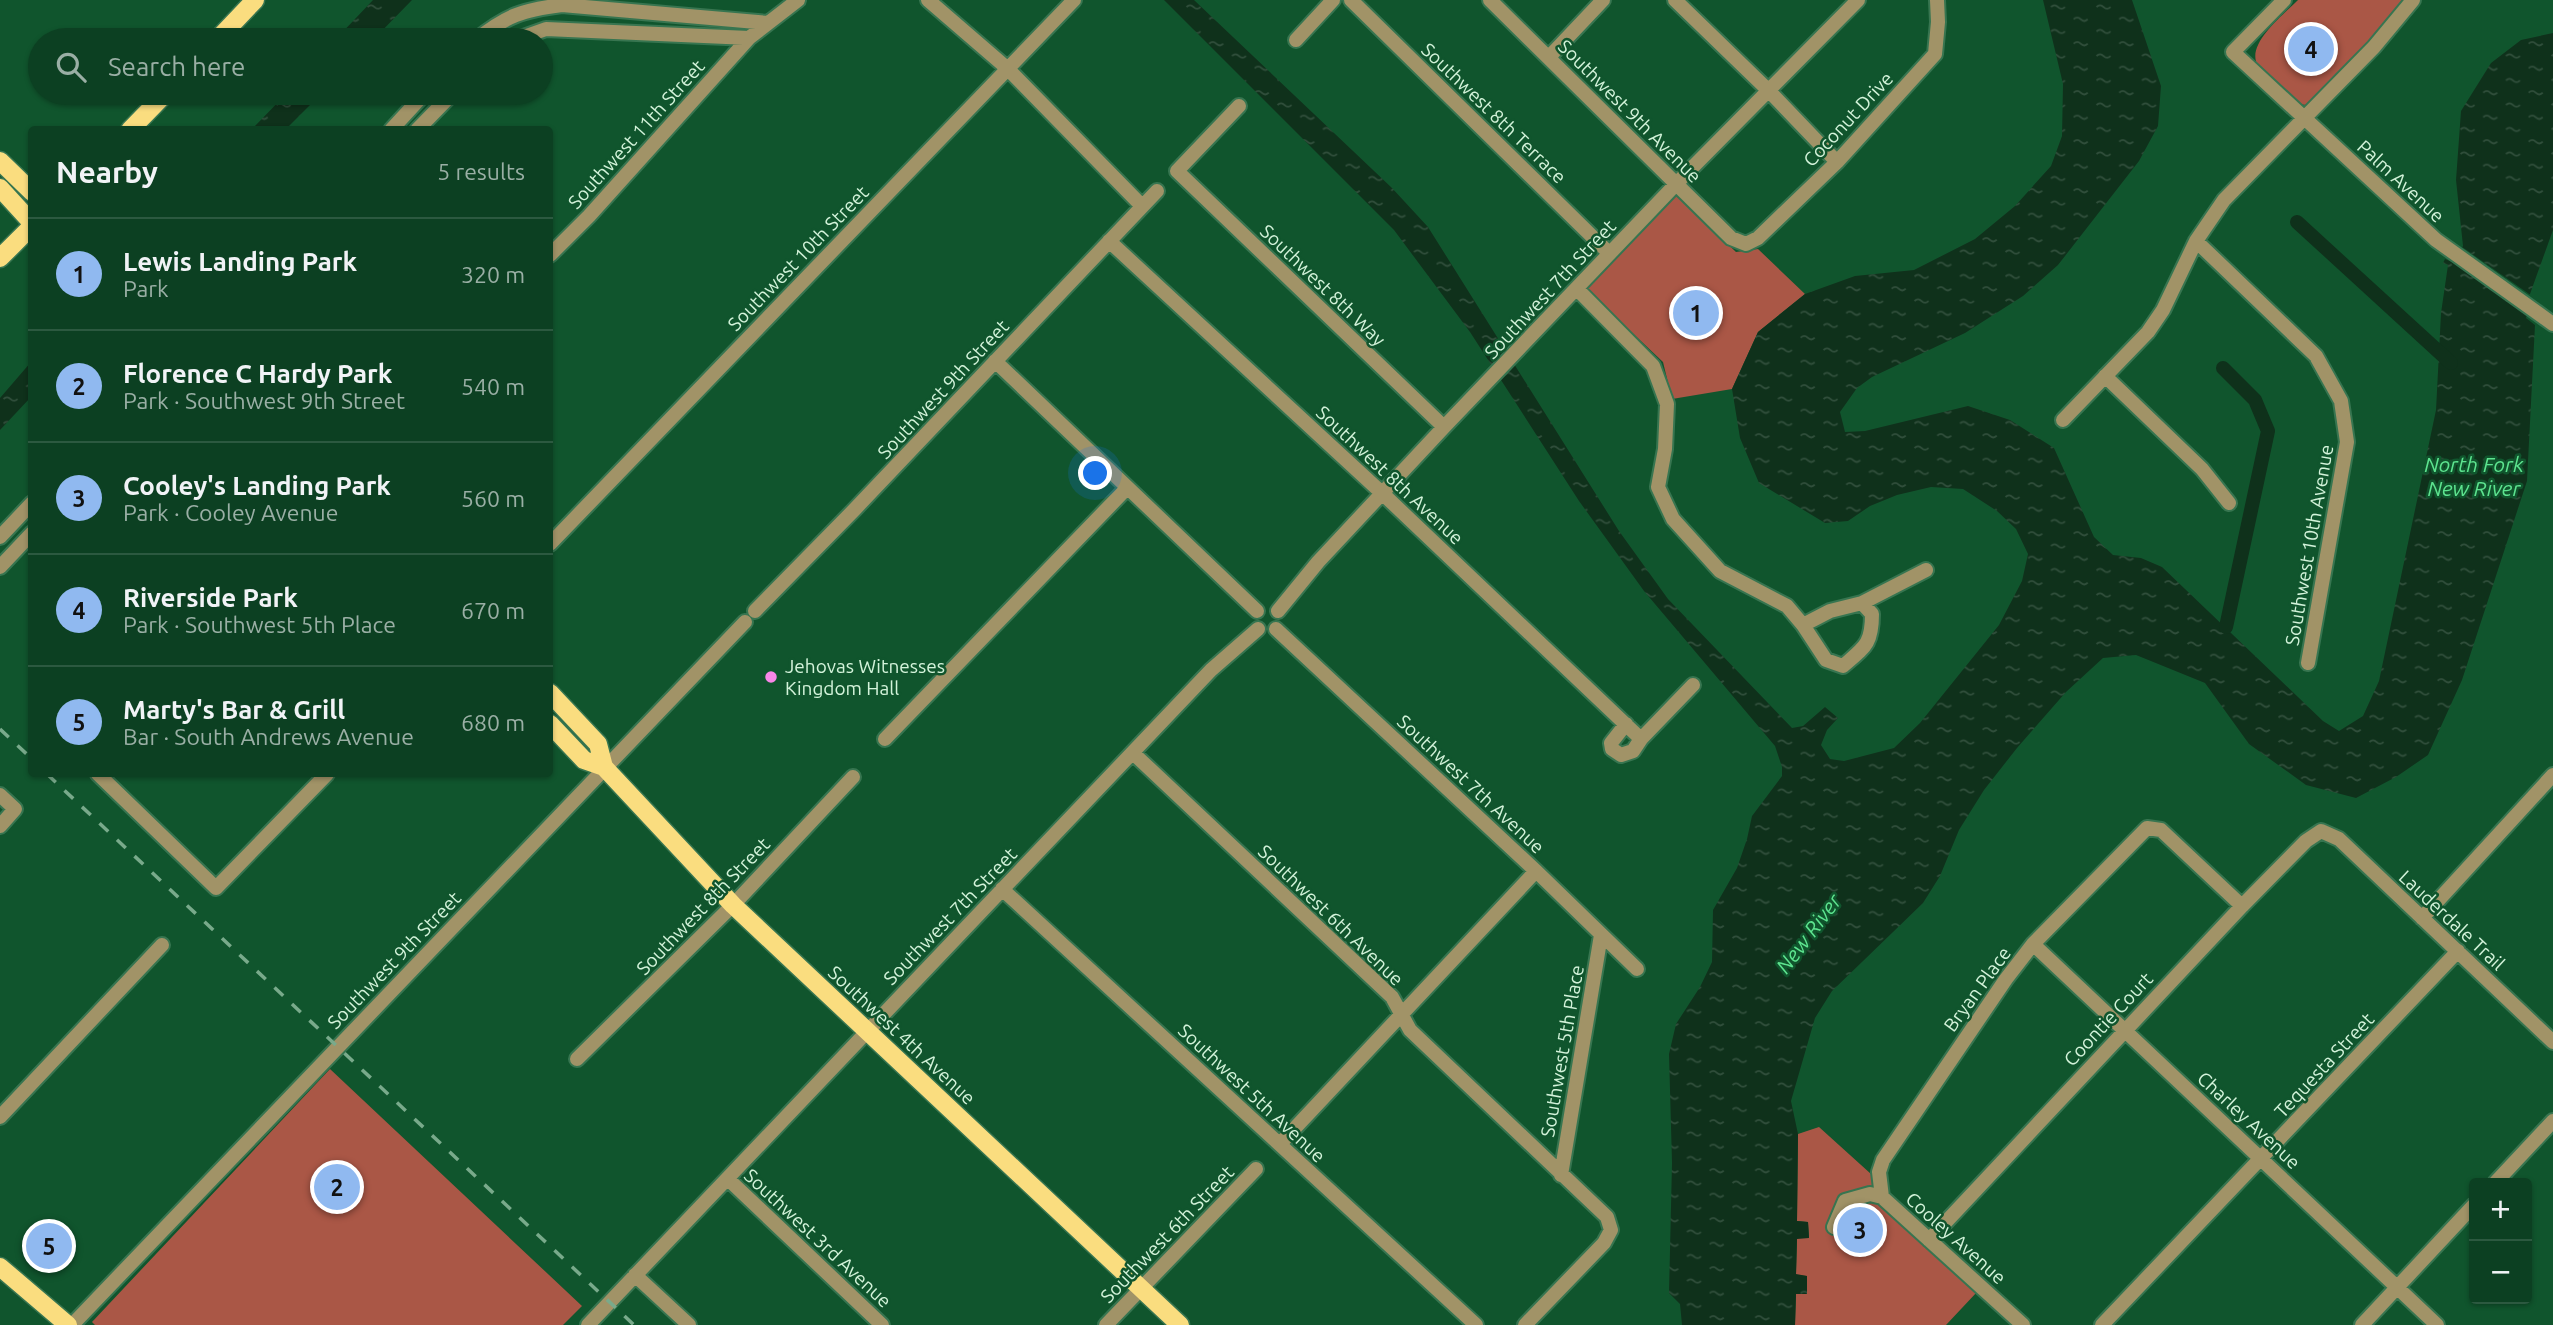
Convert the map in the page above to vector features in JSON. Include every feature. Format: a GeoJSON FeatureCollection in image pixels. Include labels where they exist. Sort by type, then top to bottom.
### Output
{"type":"FeatureCollection","features":[{"type":"Feature","properties":{"kind":"main road"},"geometry":{"type":"LineString","coordinates":[[228,28],[255,0]]}},
{"type":"Feature","properties":{"kind":"main road"},"geometry":{"type":"LineString","coordinates":[[134,126],[154,105]]}},
{"type":"Feature","properties":{"kind":"main road"},"geometry":{"type":"LineString","coordinates":[[0,161],[28,188]]}},
{"type":"Feature","properties":{"kind":"main road"},"geometry":{"type":"LineString","coordinates":[[0,188],[28,220]]}},
{"type":"Feature","properties":{"kind":"main road"},"geometry":{"type":"LineString","coordinates":[[0,258],[28,228]]}},
{"type":"Feature","properties":{"kind":"main road","name":"Southwest 4th Avenue"},"geometry":{"type":"LineString","coordinates":[[553,696],[598,744],[604,767]]}},
{"type":"Feature","properties":{"kind":"main road","name":"Southwest 4th Avenue"},"geometry":{"type":"LineString","coordinates":[[553,727],[584,760],[604,767],[733,905],[1180,1325]]}},
{"type":"Feature","properties":{"kind":"main road"},"geometry":{"type":"LineString","coordinates":[[0,1267],[70,1325]]}},
{"type":"Feature","properties":{"kind":"street"},"geometry":{"type":"LineString","coordinates":[[553,29],[749,38],[798,0]]}},
{"type":"Feature","properties":{"kind":"street"},"geometry":{"type":"LineString","coordinates":[[928,0],[1008,69],[1142,206]]}},
{"type":"Feature","properties":{"kind":"street","name":"Southwest 10th Street"},"geometry":{"type":"LineString","coordinates":[[553,541],[1074,0]]}},
{"type":"Feature","properties":{"kind":"street"},"geometry":{"type":"LineString","coordinates":[[1296,40],[1333,0]]}},
{"type":"Feature","properties":{"kind":"street","name":"Southwest 8th Terrace"},"geometry":{"type":"LineString","coordinates":[[1351,0],[1609,253]]}},
{"type":"Feature","properties":{"kind":"street","name":"Southwest 9th Avenue"},"geometry":{"type":"LineString","coordinates":[[1490,0],[1731,238],[1746,244]]}},
{"type":"Feature","properties":{"kind":"street"},"geometry":{"type":"LineString","coordinates":[[1549,57],[1603,0]]}},
{"type":"Feature","properties":{"kind":"street"},"geometry":{"type":"LineString","coordinates":[[1675,0],[1769,91],[1837,162]]}},
{"type":"Feature","properties":{"kind":"street","name":"Southwest 7th Street"},"geometry":{"type":"LineString","coordinates":[[1278,611],[1318,562],[1609,253],[1858,0]]}},
{"type":"Feature","properties":{"kind":"street","name":"Coconut Drive"},"geometry":{"type":"LineString","coordinates":[[1746,244],[1758,238],[1837,162],[1936,54],[1937,0]]}},
{"type":"Feature","properties":{"kind":"street","name":"Palm Avenue"},"geometry":{"type":"LineString","coordinates":[[2284,0],[2233,52],[2436,240],[2553,324]]}},
{"type":"Feature","properties":{"kind":"street"},"geometry":{"type":"LineString","coordinates":[[2063,420],[2148,332],[2163,310],[2196,241],[2224,201],[2374,47],[2413,0]]}},
{"type":"Feature","properties":{"kind":"street"},"geometry":{"type":"LineString","coordinates":[[491,28],[500,21],[529,9],[562,5],[768,23]]}},
{"type":"Feature","properties":{"kind":"street","name":"Southwest 11th Street"},"geometry":{"type":"LineString","coordinates":[[553,253],[749,38]]}},
{"type":"Feature","properties":{"kind":"street"},"geometry":{"type":"LineString","coordinates":[[395,126],[414,105]]}},
{"type":"Feature","properties":{"kind":"street"},"geometry":{"type":"LineString","coordinates":[[421,126],[441,105]]}},
{"type":"Feature","properties":{"kind":"street","name":"Southwest 8th Way"},"geometry":{"type":"LineString","coordinates":[[1239,106],[1177,171],[1444,427]]}},
{"type":"Feature","properties":{"kind":"street","name":"Southwest 9th Street"},"geometry":{"type":"LineString","coordinates":[[70,1325],[1157,191]]}},
{"type":"Feature","properties":{"kind":"street","name":"Southwest 8th Avenue"},"geometry":{"type":"LineString","coordinates":[[1109,241],[1383,494],[1641,739]]}},
{"type":"Feature","properties":{"kind":"street","name":"Southwest 10th Avenue"},"geometry":{"type":"LineString","coordinates":[[2196,241],[2316,356],[2341,401],[2347,442],[2308,663]]}},
{"type":"Feature","properties":{"kind":"street"},"geometry":{"type":"LineString","coordinates":[[1577,289],[1653,366],[1667,404],[1665,449],[1658,487],[1673,519],[1720,570],[1787,606],[1826,660],[1843,666],[1861,651],[1872,635],[1872,614],[1862,603]]}},
{"type":"Feature","properties":{"kind":"street"},"geometry":{"type":"LineString","coordinates":[[995,361],[1257,611]]}},
{"type":"Feature","properties":{"kind":"street"},"geometry":{"type":"LineString","coordinates":[[2105,376],[2202,469],[2229,503]]}},
{"type":"Feature","properties":{"kind":"street"},"geometry":{"type":"LineString","coordinates":[[885,739],[1127,488]]}},
{"type":"Feature","properties":{"kind":"street"},"geometry":{"type":"LineString","coordinates":[[0,537],[28,507]]}},
{"type":"Feature","properties":{"kind":"street"},"geometry":{"type":"LineString","coordinates":[[0,567],[28,537]]}},
{"type":"Feature","properties":{"kind":"street"},"geometry":{"type":"LineString","coordinates":[[1803,625],[1830,611],[1862,603],[1926,570]]}},
{"type":"Feature","properties":{"kind":"street"},"geometry":{"type":"LineString","coordinates":[[1266,606],[1278,611],[1281,619],[1276,629],[1266,633],[1258,629],[1254,621],[1257,611],[1266,606]]}},
{"type":"Feature","properties":{"kind":"street","name":"Southwest 7th Street"},"geometry":{"type":"LineString","coordinates":[[589,1325],[1211,670],[1258,629]]}},
{"type":"Feature","properties":{"kind":"street","name":"Southwest 7th Avenue"},"geometry":{"type":"LineString","coordinates":[[1276,629],[1637,969]]}},
{"type":"Feature","properties":{"kind":"street"},"geometry":{"type":"LineString","coordinates":[[1626,724],[1611,743],[1616,753],[1621,755],[1631,753],[1693,685]]}},
{"type":"Feature","properties":{"kind":"street","name":"Southwest 6th Avenue"},"geometry":{"type":"LineString","coordinates":[[1133,753],[1392,997],[1410,1030],[1607,1217],[1611,1230],[1604,1243],[1525,1325]]}},
{"type":"Feature","properties":{"kind":"street"},"geometry":{"type":"LineString","coordinates":[[2422,918],[2553,775]]}},
{"type":"Feature","properties":{"kind":"street"},"geometry":{"type":"LineString","coordinates":[[101,777],[216,888],[324,777]]}},
{"type":"Feature","properties":{"kind":"street","name":"Southwest 8th Street"},"geometry":{"type":"LineString","coordinates":[[577,1059],[733,905],[853,777]]}},
{"type":"Feature","properties":{"kind":"street"},"geometry":{"type":"LineString","coordinates":[[0,795],[15,809],[0,826]]}},
{"type":"Feature","properties":{"kind":"street","name":"Bryan Place"},"geometry":{"type":"LineString","coordinates":[[1882,1197],[1879,1172],[1883,1160],[1955,1052],[2033,944],[2147,828],[2161,830],[2242,906]]}},
{"type":"Feature","properties":{"kind":"street","name":"Lauderdale Trail"},"geometry":{"type":"LineString","coordinates":[[2321,831],[2339,839],[2553,1042]]}},
{"type":"Feature","properties":{"kind":"street","name":"Coontie Court"},"geometry":{"type":"LineString","coordinates":[[1929,1240],[2242,906],[2306,841],[2321,831]]}},
{"type":"Feature","properties":{"kind":"street"},"geometry":{"type":"LineString","coordinates":[[1280,1144],[1536,871]]}},
{"type":"Feature","properties":{"kind":"street","name":"Southwest 5th Avenue"},"geometry":{"type":"LineString","coordinates":[[1002,890],[1476,1325]]}},
{"type":"Feature","properties":{"kind":"street","name":"Southwest 5th Place"},"geometry":{"type":"LineString","coordinates":[[1561,1175],[1601,934]]}},
{"type":"Feature","properties":{"kind":"street","name":"Charley Avenue"},"geometry":{"type":"LineString","coordinates":[[2033,944],[2437,1325]]}},
{"type":"Feature","properties":{"kind":"street"},"geometry":{"type":"LineString","coordinates":[[0,1117],[162,945]]}},
{"type":"Feature","properties":{"kind":"street","name":"Tequesta Street"},"geometry":{"type":"LineString","coordinates":[[2102,1325],[2458,951]]}},
{"type":"Feature","properties":{"kind":"street"},"geometry":{"type":"LineString","coordinates":[[2500,1178],[2553,1121]]}},
{"type":"Feature","properties":{"kind":"street","name":"Southwest 6th Street"},"geometry":{"type":"LineString","coordinates":[[1105,1325],[1256,1169]]}},
{"type":"Feature","properties":{"kind":"street","name":"Southwest 3rd Avenue"},"geometry":{"type":"LineString","coordinates":[[728,1179],[882,1325]]}},
{"type":"Feature","properties":{"kind":"street","name":"Cooley Avenue"},"geometry":{"type":"LineString","coordinates":[[1834,1227],[1845,1201],[1870,1194],[1882,1197],[2023,1325]]}},
{"type":"Feature","properties":{"kind":"street"},"geometry":{"type":"LineString","coordinates":[[2362,1325],[2469,1210]]}},
{"type":"Feature","properties":{"kind":"street"},"geometry":{"type":"LineString","coordinates":[[635,1275],[689,1325]]}},
{"type":"Feature","properties":{"kind":"shaded area"},"geometry":{"type":"Polygon","coordinates":[[[2298,0],[2412,0],[2307,105],[2295,104],[2263,72],[2255,59],[2256,50],[2267,31],[2298,0]]]}},
{"type":"Feature","properties":{"kind":"shaded area"},"geometry":{"type":"Polygon","coordinates":[[[1675,194],[1736,252],[1758,249],[1805,294],[1758,332],[1732,389],[1672,399],[1663,362],[1585,288],[1675,194]]]}},
{"type":"Feature","properties":{"kind":"shaded area"},"geometry":{"type":"Polygon","coordinates":[[[330,1069],[582,1306],[563,1325],[95,1325],[92,1322],[330,1069]]]}},
{"type":"Feature","properties":{"kind":"shaded area"},"geometry":{"type":"Polygon","coordinates":[[[1819,1127],[1871,1174],[1875,1194],[1977,1292],[1946,1325],[1795,1325],[1796,1293],[1807,1293],[1807,1276],[1796,1275],[1797,1238],[1809,1237],[1808,1222],[1797,1221],[1798,1134],[1819,1127]]]}},
{"type":"Feature","properties":{"kind":"water"},"geometry":{"type":"Polygon","coordinates":[[[373,0],[412,0],[385,28],[346,28],[373,0]]]}},
{"type":"Feature","properties":{"kind":"water"},"geometry":{"type":"Polygon","coordinates":[[[1164,0],[1194,0],[1392,188],[1428,227],[1619,531],[1668,599],[1792,728],[1803,726],[1825,707],[1838,718],[1827,730],[1821,745],[1830,759],[1844,761],[1894,748],[1920,723],[1999,625],[2022,581],[2028,554],[2016,529],[1997,511],[1963,489],[1931,487],[1897,495],[1870,506],[1848,521],[1825,523],[1759,483],[1740,438],[1732,389],[1758,332],[1805,294],[1855,276],[1914,270],[1975,239],[2015,206],[2051,166],[2062,136],[2063,84],[2043,0],[2132,0],[2161,86],[2158,126],[2139,161],[2058,265],[2023,296],[1965,333],[1872,377],[1857,388],[1840,412],[1845,432],[1865,431],[1968,406],[2010,420],[2054,448],[2094,537],[2113,555],[2141,558],[2162,567],[2323,721],[2339,731],[2363,716],[2379,681],[2436,410],[2441,313],[2448,265],[2443,263],[2445,259],[2452,262],[2463,246],[2456,180],[2461,111],[2491,63],[2521,40],[2553,33],[2553,230],[2530,294],[2520,309],[2535,325],[2527,481],[2462,680],[2428,755],[2396,777],[2356,798],[2306,785],[2249,744],[2205,683],[2136,655],[2103,658],[2066,692],[1984,790],[1959,830],[1940,876],[1923,903],[1832,991],[1815,1018],[1791,1101],[1798,1134],[1797,1221],[1808,1222],[1809,1238],[1797,1239],[1796,1274],[1807,1276],[1807,1294],[1796,1294],[1795,1325],[1682,1325],[1680,1304],[1669,1293],[1672,1163],[1669,1054],[1676,1024],[1700,987],[1712,962],[1713,910],[1737,868],[1752,816],[1782,776],[1775,746],[1644,591],[1579,501],[1470,332],[1394,230],[1164,0]]]}},
{"type":"Feature","properties":{"kind":"water"},"geometry":{"type":"Polygon","coordinates":[[[275,105],[310,105],[289,126],[255,126],[275,105]]]}},
{"type":"Feature","properties":{"kind":"water"},"geometry":{"type":"Polygon","coordinates":[[[28,365],[28,400],[0,430],[0,398],[28,365]]]}},
{"type":"Feature","properties":{"kind":"pier"},"geometry":{"type":"Polygon","coordinates":[[[2462,247],[2532,296],[2522,310],[2452,261],[2462,247]]]}},
{"type":"Feature","properties":{"kind":"waterway"},"geometry":{"type":"LineString","coordinates":[[2297,222],[2451,363]]}},
{"type":"Feature","properties":{"kind":"waterway"},"geometry":{"type":"LineString","coordinates":[[2223,368],[2255,400],[2268,431],[2226,627]]}},
{"type":"Feature","properties":{"kind":"railway"},"geometry":{"type":"LineString","coordinates":[[0,729],[28,755]]}},
{"type":"Feature","properties":{"kind":"railway"},"geometry":{"type":"LineString","coordinates":[[50,777],[634,1325]]}},
{"type":"Feature","properties":{"kind":"place","name":"Riverside Park"},"geometry":{"type":"Point","coordinates":[2311,49]}},
{"type":"Feature","properties":{"kind":"place","name":"Lewis Landing Park"},"geometry":{"type":"Point","coordinates":[1696,313]}},
{"type":"Feature","properties":{"kind":"place","name":"Jehovas Witnesses Kingdom Hall"},"geometry":{"type":"Point","coordinates":[771,677]}},
{"type":"Feature","properties":{"kind":"place","name":"Florence C Hardy Park"},"geometry":{"type":"Point","coordinates":[337,1187]}},
{"type":"Feature","properties":{"kind":"place","name":"Cooley's Landing Park"},"geometry":{"type":"Point","coordinates":[1860,1230]}},
{"type":"Feature","properties":{"kind":"place","name":"Marty's Bar & Grill"},"geometry":{"type":"Point","coordinates":[49,1246]}},
{"type":"Feature","properties":{"kind":"water label","name":"North Fork New River"},"geometry":{"type":"Point","coordinates":[2474,477]}},
{"type":"Feature","properties":{"kind":"water label","name":"New River"},"geometry":{"type":"Point","coordinates":[1809,934]}}]}
